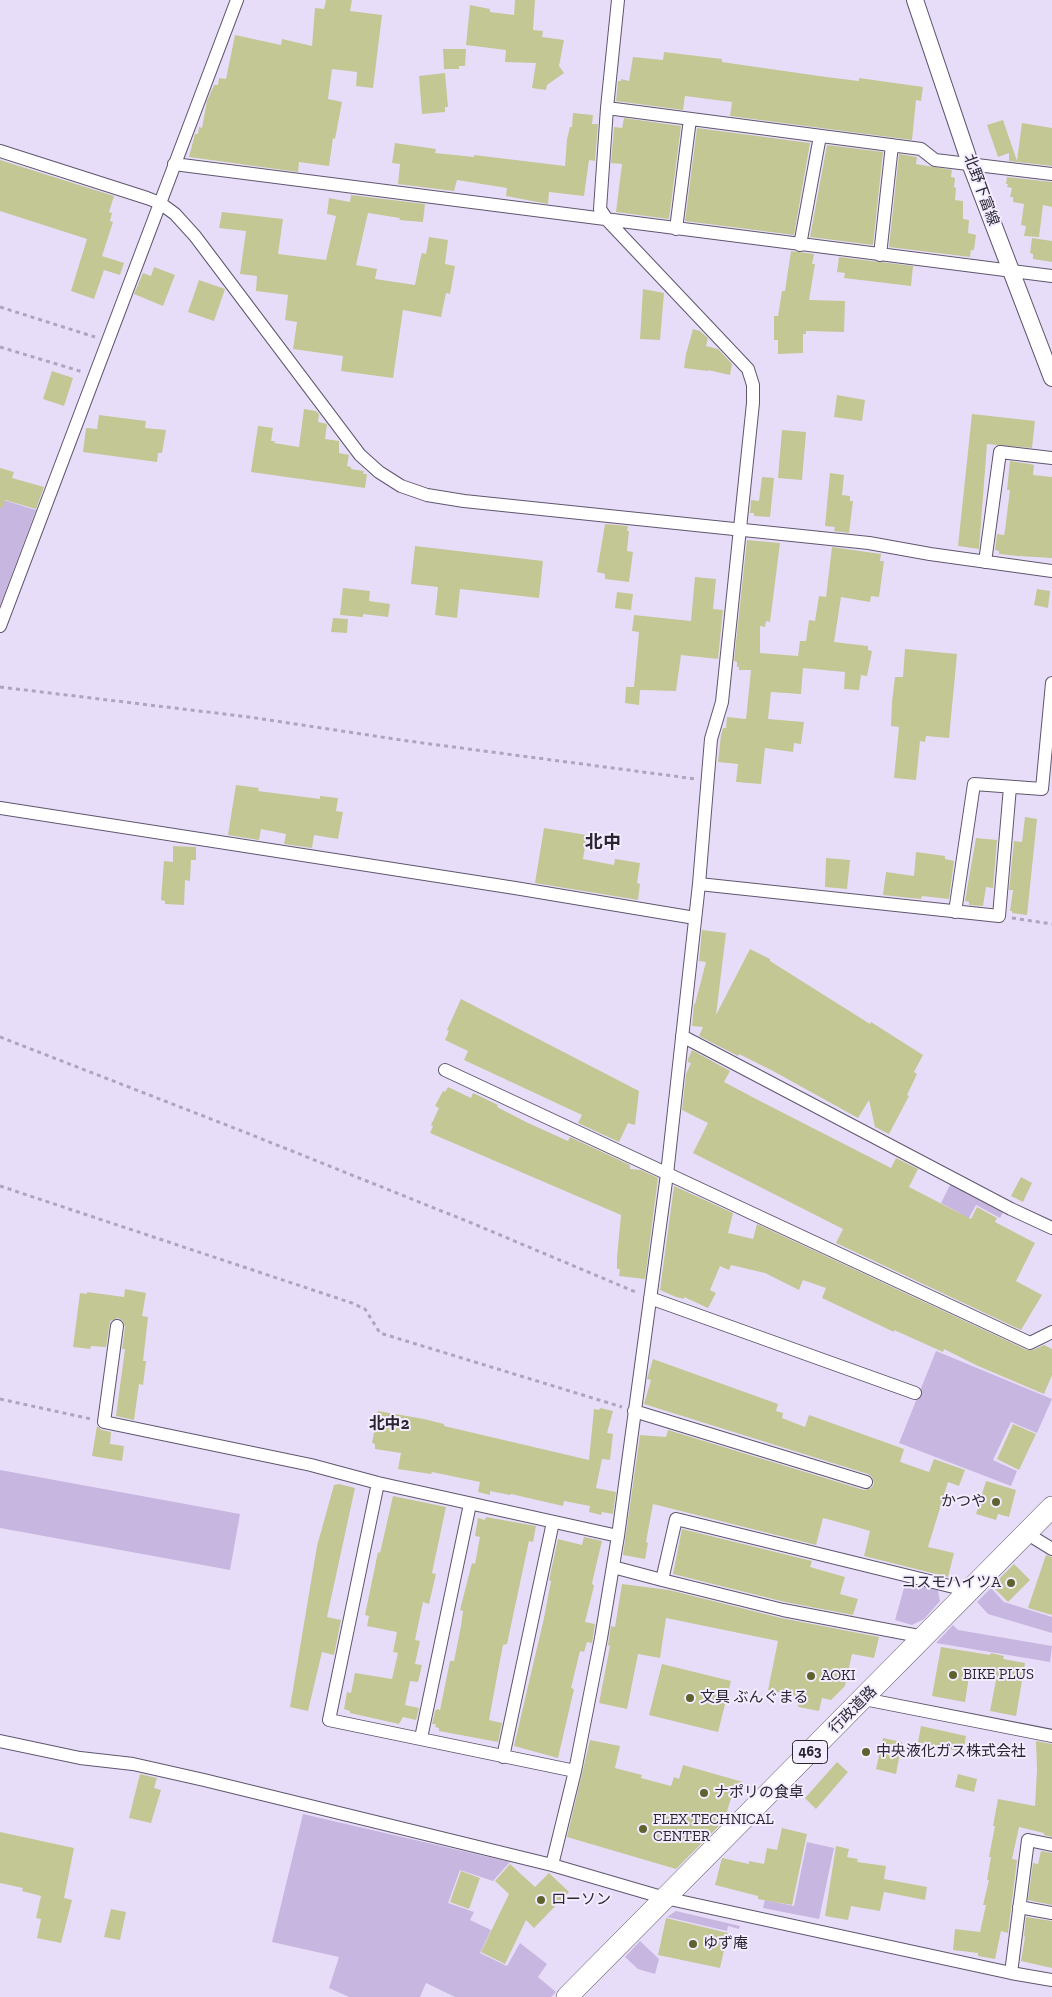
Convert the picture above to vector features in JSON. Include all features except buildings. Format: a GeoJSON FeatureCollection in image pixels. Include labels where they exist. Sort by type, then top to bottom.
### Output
{"type":"FeatureCollection","features":[{"type":"Feature","properties":{"kind":"highway","name":"行政道路"},"geometry":{"type":"LineString","coordinates":[[567,1997],[1052,1507]]}},
{"type":"Feature","properties":{"kind":"street"},"geometry":{"type":"LineString","coordinates":[[0,626],[237,0]]}},
{"type":"Feature","properties":{"kind":"street"},"geometry":{"type":"LineString","coordinates":[[552,1865],[575,1771],[618,1536],[666,1174],[700,884],[711,738],[722,702],[753,403],[753,385],[748,369],[608,221],[600,210],[599,199],[618,0]]}},
{"type":"Feature","properties":{"kind":"street","name":"北野下富線"},"geometry":{"type":"LineString","coordinates":[[915,0],[971,166],[1052,378]]}},
{"type":"Feature","properties":{"kind":"street"},"geometry":{"type":"LineString","coordinates":[[607,108],[921,149],[935,160],[971,166],[1052,174]]}},
{"type":"Feature","properties":{"kind":"street"},"geometry":{"type":"LineString","coordinates":[[676,229],[690,119]]}},
{"type":"Feature","properties":{"kind":"street"},"geometry":{"type":"LineString","coordinates":[[800,245],[820,136]]}},
{"type":"Feature","properties":{"kind":"street"},"geometry":{"type":"LineString","coordinates":[[880,254],[892,146]]}},
{"type":"Feature","properties":{"kind":"street"},"geometry":{"type":"LineString","coordinates":[[0,151],[90,178],[160,203],[175,214],[195,236],[360,455],[379,472],[401,486],[426,495],[464,501],[741,528],[869,543],[1052,571]]}},
{"type":"Feature","properties":{"kind":"street"},"geometry":{"type":"LineString","coordinates":[[174,164],[608,221],[1052,276]]}},
{"type":"Feature","properties":{"kind":"street"},"geometry":{"type":"LineString","coordinates":[[985,562],[1000,452],[1052,458]]}},
{"type":"Feature","properties":{"kind":"street"},"geometry":{"type":"LineString","coordinates":[[955,912],[974,784],[1042,789],[1052,683]]}},
{"type":"Feature","properties":{"kind":"street"},"geometry":{"type":"LineString","coordinates":[[700,884],[999,916],[1010,787]]}},
{"type":"Feature","properties":{"kind":"street"},"geometry":{"type":"LineString","coordinates":[[0,808],[695,918]]}},
{"type":"Feature","properties":{"kind":"street"},"geometry":{"type":"LineString","coordinates":[[682,1036],[994,1200],[1052,1228]]}},
{"type":"Feature","properties":{"kind":"street"},"geometry":{"type":"LineString","coordinates":[[446,1070],[1030,1343],[1052,1332]]}},
{"type":"Feature","properties":{"kind":"street"},"geometry":{"type":"LineString","coordinates":[[650,1298],[915,1393]]}},
{"type":"Feature","properties":{"kind":"street"},"geometry":{"type":"LineString","coordinates":[[117,1326],[104,1422],[310,1465],[378,1483],[618,1536]]}},
{"type":"Feature","properties":{"kind":"street"},"geometry":{"type":"LineString","coordinates":[[634,1411],[866,1482]]}},
{"type":"Feature","properties":{"kind":"street"},"geometry":{"type":"LineString","coordinates":[[378,1483],[329,1720],[575,1771]]}},
{"type":"Feature","properties":{"kind":"street"},"geometry":{"type":"LineString","coordinates":[[421,1738],[470,1504]]}},
{"type":"Feature","properties":{"kind":"street"},"geometry":{"type":"LineString","coordinates":[[662,1580],[676,1519],[970,1591]]}},
{"type":"Feature","properties":{"kind":"street"},"geometry":{"type":"LineString","coordinates":[[503,1757],[553,1522]]}},
{"type":"Feature","properties":{"kind":"street"},"geometry":{"type":"LineString","coordinates":[[1026,1533],[1052,1549]]}},
{"type":"Feature","properties":{"kind":"street"},"geometry":{"type":"LineString","coordinates":[[613,1568],[783,1610],[924,1637]]}},
{"type":"Feature","properties":{"kind":"street"},"geometry":{"type":"LineString","coordinates":[[864,1699],[1052,1736]]}},
{"type":"Feature","properties":{"kind":"street"},"geometry":{"type":"LineString","coordinates":[[0,1741],[80,1758],[133,1764],[204,1780],[552,1865],[666,1898],[1011,1973],[1052,1980]]}},
{"type":"Feature","properties":{"kind":"street"},"geometry":{"type":"LineString","coordinates":[[1011,1973],[1028,1840],[1052,1845]]}},
{"type":"Feature","properties":{"kind":"street"},"geometry":{"type":"LineString","coordinates":[[1020,1907],[1052,1913]]}},
{"type":"Feature","properties":{"kind":"path"},"geometry":{"type":"LineString","coordinates":[[0,307],[108,341]]}},
{"type":"Feature","properties":{"kind":"path"},"geometry":{"type":"LineString","coordinates":[[0,347],[96,376]]}},
{"type":"Feature","properties":{"kind":"path"},"geometry":{"type":"LineString","coordinates":[[0,687],[249,717],[408,741],[707,780]]}},
{"type":"Feature","properties":{"kind":"path"},"geometry":{"type":"LineString","coordinates":[[999,916],[1052,924]]}},
{"type":"Feature","properties":{"kind":"path"},"geometry":{"type":"LineString","coordinates":[[0,1037],[464,1220],[650,1298]]}},
{"type":"Feature","properties":{"kind":"path"},"geometry":{"type":"LineString","coordinates":[[0,1186],[352,1303],[366,1309],[380,1333],[634,1411]]}},
{"type":"Feature","properties":{"kind":"path"},"geometry":{"type":"LineString","coordinates":[[0,1399],[104,1422]]}},
{"type":"Feature","properties":{"kind":"shaded area"},"geometry":{"type":"Polygon","coordinates":[[[0,499],[36,510],[0,606],[0,499]]]}},
{"type":"Feature","properties":{"kind":"shaded area"},"geometry":{"type":"Polygon","coordinates":[[[953,1179],[1006,1207],[1000,1218],[976,1205],[953,1248],[945,1243],[960,1213],[941,1203],[953,1179]]]}},
{"type":"Feature","properties":{"kind":"shaded area"},"geometry":{"type":"Polygon","coordinates":[[[936,1351],[1052,1399],[1037,1433],[1011,1422],[993,1460],[1017,1471],[1011,1486],[899,1443],[936,1351]]]}},
{"type":"Feature","properties":{"kind":"shaded area"},"geometry":{"type":"Polygon","coordinates":[[[0,1470],[240,1514],[230,1570],[0,1528],[0,1470]]]}},
{"type":"Feature","properties":{"kind":"shaded area"},"geometry":{"type":"Polygon","coordinates":[[[906,1581],[938,1590],[940,1601],[924,1619],[912,1625],[895,1620],[906,1581]]]}},
{"type":"Feature","properties":{"kind":"shaded area"},"geometry":{"type":"Polygon","coordinates":[[[991,1588],[1004,1602],[1052,1617],[1052,1633],[988,1614],[977,1602],[991,1588]]]}},
{"type":"Feature","properties":{"kind":"shaded area"},"geometry":{"type":"Polygon","coordinates":[[[953,1625],[958,1630],[1052,1646],[1050,1662],[936,1643],[953,1625]]]}},
{"type":"Feature","properties":{"kind":"shaded area"},"geometry":{"type":"Polygon","coordinates":[[[303,1814],[510,1862],[493,1881],[460,1870],[448,1903],[474,1912],[470,1920],[491,1930],[480,1953],[507,1966],[520,1943],[547,1964],[538,1977],[556,1992],[551,1997],[455,1997],[426,1983],[420,1997],[349,1997],[329,1988],[339,1957],[272,1942],[303,1814]]]}},
{"type":"Feature","properties":{"kind":"shaded area"},"geometry":{"type":"Polygon","coordinates":[[[807,1842],[834,1848],[819,1919],[763,1908],[765,1900],[794,1906],[807,1842]]]}},
{"type":"Feature","properties":{"kind":"shaded area"},"geometry":{"type":"Polygon","coordinates":[[[676,1911],[740,1926],[739,1929],[728,1926],[727,1931],[667,1917],[676,1911]]]}},
{"type":"Feature","properties":{"kind":"shaded area"},"geometry":{"type":"Polygon","coordinates":[[[640,1941],[659,1959],[655,1974],[638,1969],[625,1957],[640,1941]]]}},
{"type":"Feature","properties":{"kind":"place","name":"かつや"},"geometry":{"type":"Point","coordinates":[996,1502]}},
{"type":"Feature","properties":{"kind":"place","name":"コスモハイツA"},"geometry":{"type":"Point","coordinates":[1011,1583]}},
{"type":"Feature","properties":{"kind":"place","name":"BIKE PLUS"},"geometry":{"type":"Point","coordinates":[953,1675]}},
{"type":"Feature","properties":{"kind":"place","name":"AOKI"},"geometry":{"type":"Point","coordinates":[811,1676]}},
{"type":"Feature","properties":{"kind":"place","name":"文具 ぶんぐまる"},"geometry":{"type":"Point","coordinates":[690,1698]}},
{"type":"Feature","properties":{"kind":"place","name":"中央液化ガス株式会社"},"geometry":{"type":"Point","coordinates":[866,1752]}},
{"type":"Feature","properties":{"kind":"place","name":"ナポリの食卓"},"geometry":{"type":"Point","coordinates":[704,1793]}},
{"type":"Feature","properties":{"kind":"place","name":"FLEX TECHNICAL CENTER"},"geometry":{"type":"Point","coordinates":[643,1829]}},
{"type":"Feature","properties":{"kind":"place","name":"ローソン"},"geometry":{"type":"Point","coordinates":[541,1900]}},
{"type":"Feature","properties":{"kind":"place","name":"ゆず庵"},"geometry":{"type":"Point","coordinates":[693,1944]}},
{"type":"Feature","properties":{"kind":"district","name":"北中"},"geometry":{"type":"Point","coordinates":[603,843]}},
{"type":"Feature","properties":{"kind":"district","name":"北中2"},"geometry":{"type":"Point","coordinates":[389,1424]}}]}
